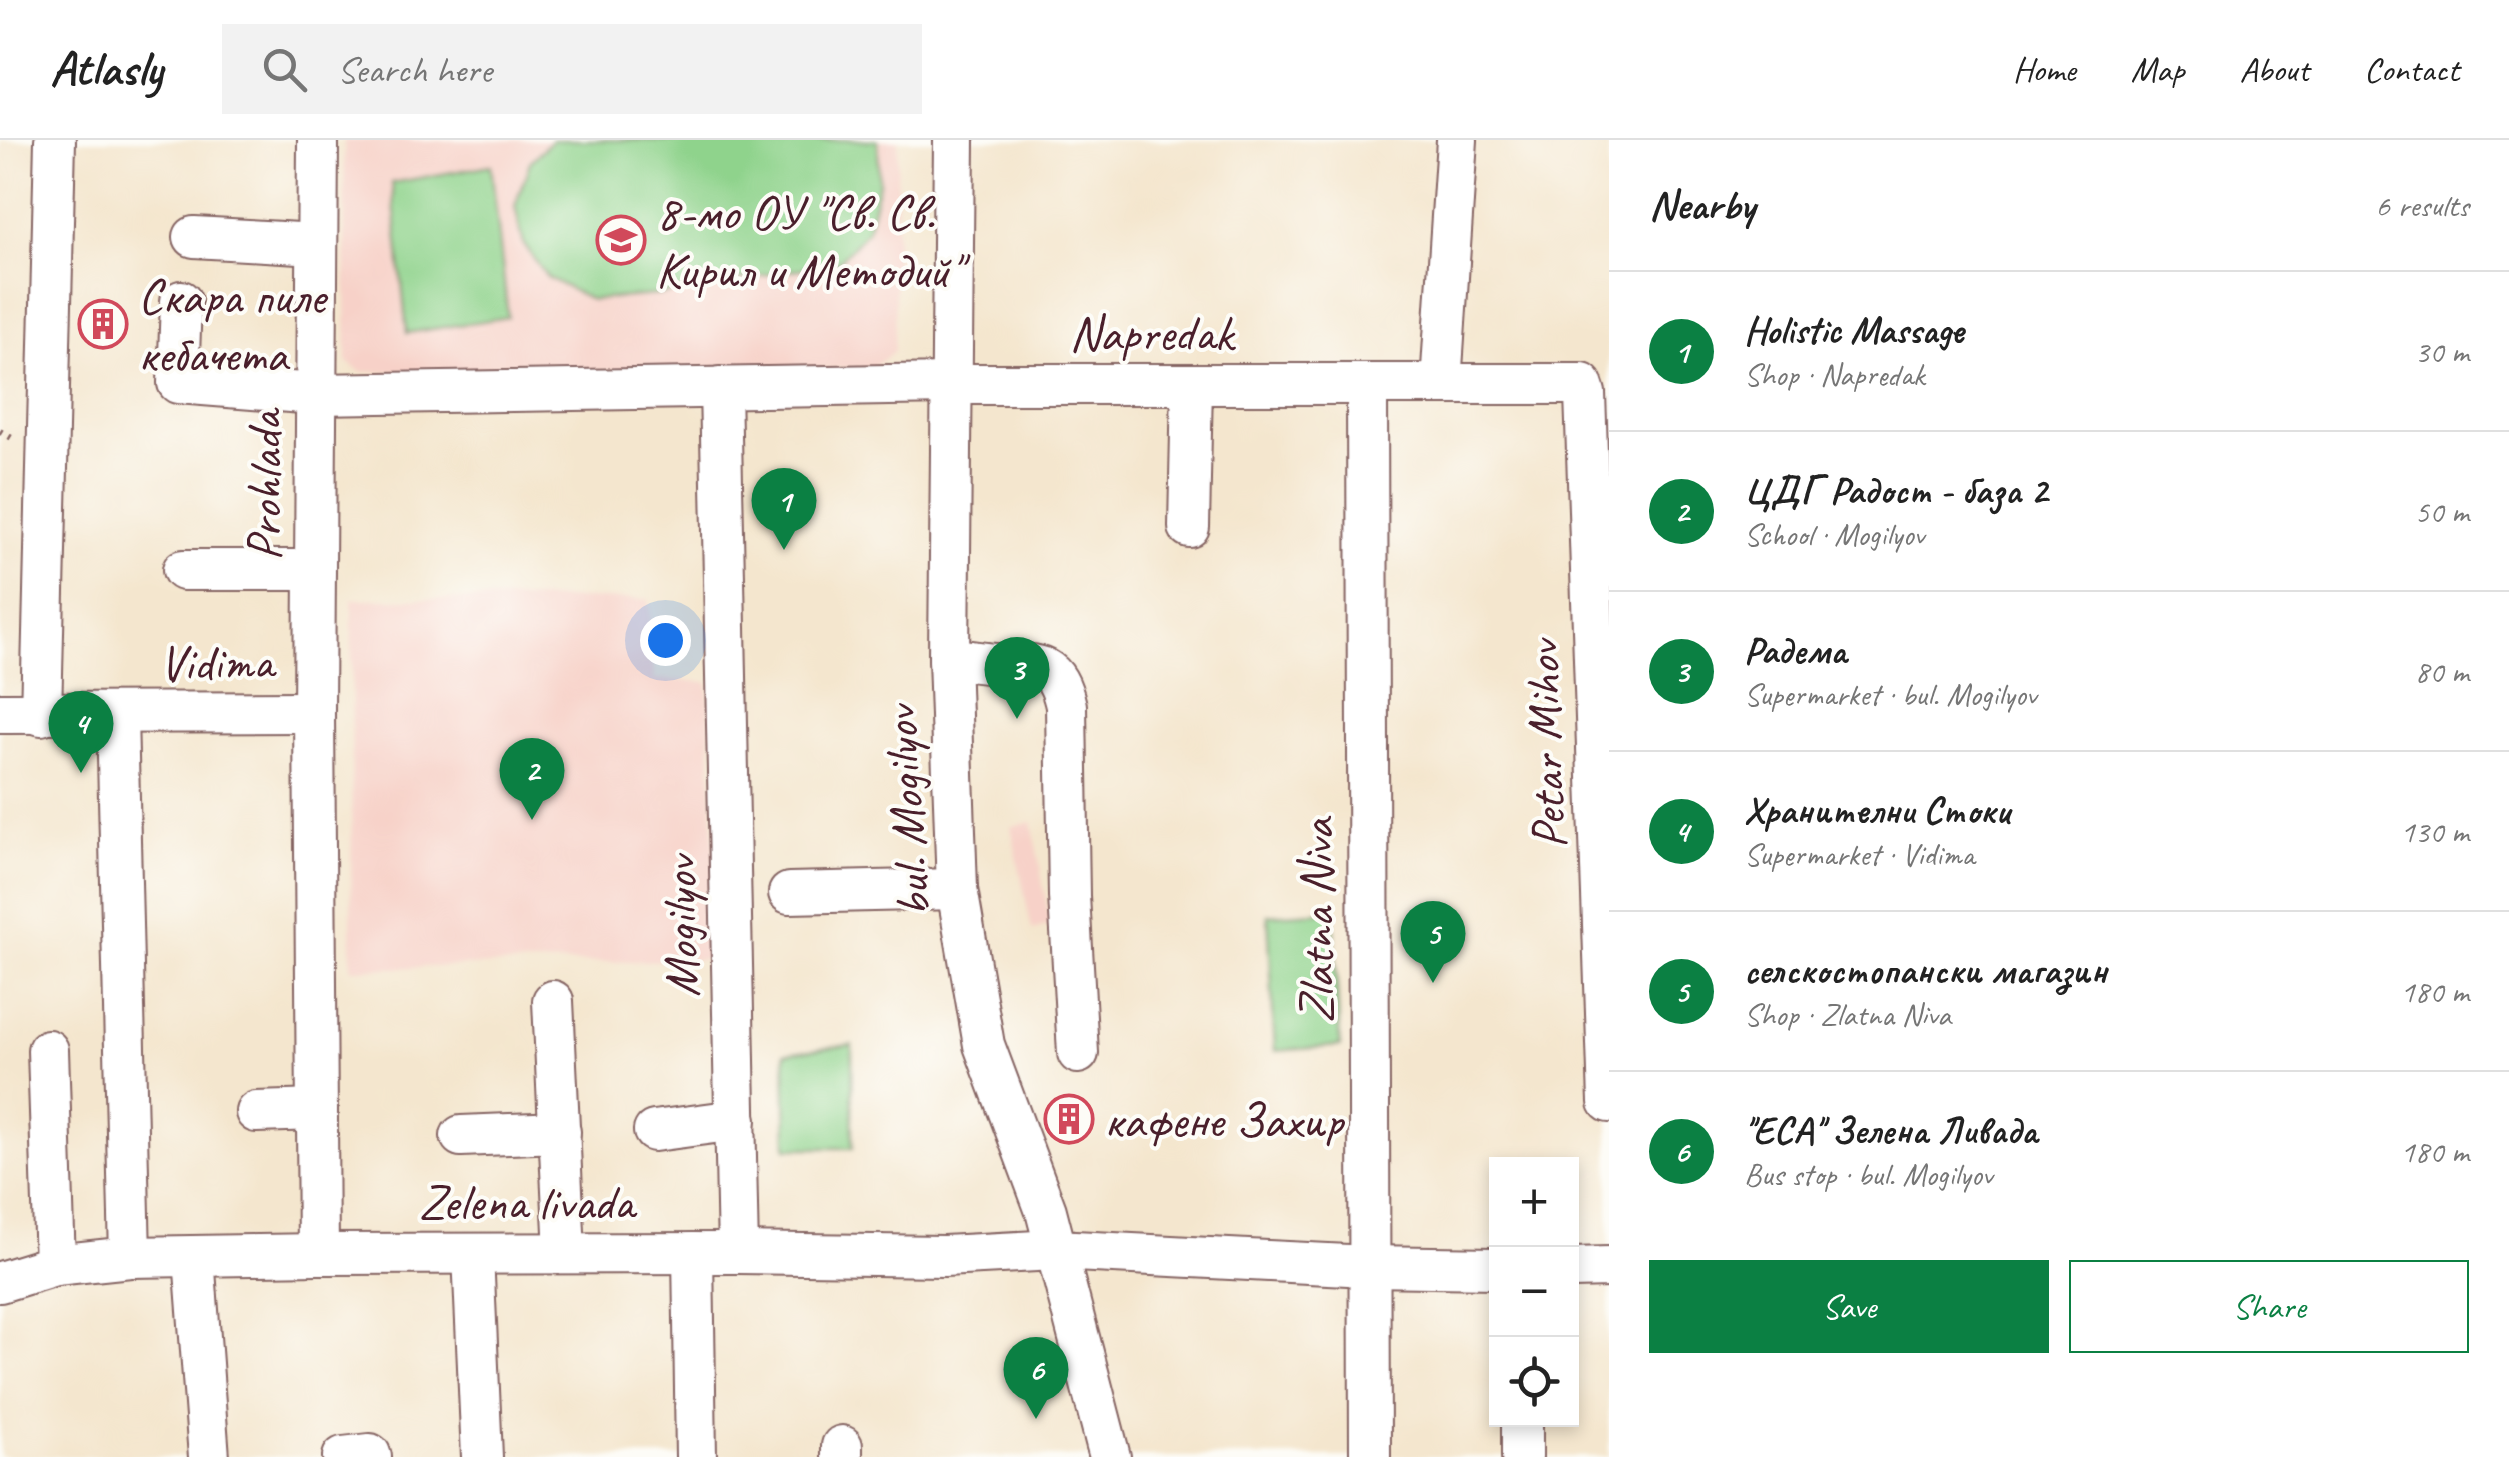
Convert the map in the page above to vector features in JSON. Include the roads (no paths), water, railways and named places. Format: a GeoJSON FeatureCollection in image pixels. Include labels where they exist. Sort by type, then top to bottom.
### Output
{"type":"FeatureCollection","features":[{"type":"Feature","properties":{"kind":"street"},"geometry":{"type":"LineString","coordinates":[[40,715],[54,140]]}},
{"type":"Feature","properties":{"kind":"street","name":"Prohlada"},"geometry":{"type":"LineString","coordinates":[[318,140],[314,712],[318,1254]]}},
{"type":"Feature","properties":{"kind":"street","name":"bul. Mogilyov"},"geometry":{"type":"LineString","coordinates":[[954,140],[949,658],[957,890],[984,1045],[1046,1211],[1110,1457]]}},
{"type":"Feature","properties":{"kind":"street"},"geometry":{"type":"LineString","coordinates":[[1441,384],[1458,140]]}},
{"type":"Feature","properties":{"kind":"street"},"geometry":{"type":"LineString","coordinates":[[194,237],[317,244]]}},
{"type":"Feature","properties":{"kind":"street","name":"Napredak"},"geometry":{"type":"LineString","coordinates":[[182,302],[178,384],[315,394],[951,384],[1582,384]]}},
{"type":"Feature","properties":{"kind":"street"},"geometry":{"type":"LineString","coordinates":[[1189,527],[1192,384]]}},
{"type":"Feature","properties":{"kind":"street","name":"Zlatna Niva"},"geometry":{"type":"LineString","coordinates":[[1366,384],[1370,1457]]}},
{"type":"Feature","properties":{"kind":"street","name":"Petar Mihov"},"geometry":{"type":"LineString","coordinates":[[1582,384],[1609,1102]]}},
{"type":"Feature","properties":{"kind":"street","name":"Mogilyov"},"geometry":{"type":"LineString","coordinates":[[720,387],[738,1252]]}},
{"type":"Feature","properties":{"kind":"street"},"geometry":{"type":"LineString","coordinates":[[182,570],[315,570]]}},
{"type":"Feature","properties":{"kind":"street"},"geometry":{"type":"LineString","coordinates":[[949,658],[993,664],[1030,662],[1050,670],[1062,684],[1066,706],[1069,896],[1078,1053]]}},
{"type":"Feature","properties":{"kind":"street","name":"Vidima"},"geometry":{"type":"LineString","coordinates":[[0,713],[314,712]]}},
{"type":"Feature","properties":{"kind":"street"},"geometry":{"type":"LineString","coordinates":[[117,715],[130,1257]]}},
{"type":"Feature","properties":{"kind":"street"},"geometry":{"type":"LineString","coordinates":[[789,893],[957,890]]}},
{"type":"Feature","properties":{"kind":"street"},"geometry":{"type":"LineString","coordinates":[[554,1001],[565,1254]]}},
{"type":"Feature","properties":{"kind":"street"},"geometry":{"type":"LineString","coordinates":[[48,1050],[55,1264]]}},
{"type":"Feature","properties":{"kind":"street"},"geometry":{"type":"LineString","coordinates":[[256,1112],[317,1110]]}},
{"type":"Feature","properties":{"kind":"street"},"geometry":{"type":"LineString","coordinates":[[654,1131],[736,1120]]}},
{"type":"Feature","properties":{"kind":"street"},"geometry":{"type":"LineString","coordinates":[[462,1136],[560,1132]]}},
{"type":"Feature","properties":{"kind":"street","name":"Zelena livada"},"geometry":{"type":"LineString","coordinates":[[0,1282],[55,1264],[130,1257],[318,1254],[738,1252],[944,1256],[1055,1250],[1368,1266],[1489,1268]]}},
{"type":"Feature","properties":{"kind":"street"},"geometry":{"type":"LineString","coordinates":[[693,1253],[696,1457]]}},
{"type":"Feature","properties":{"kind":"street"},"geometry":{"type":"LineString","coordinates":[[473,1254],[482,1457]]}},
{"type":"Feature","properties":{"kind":"street"},"geometry":{"type":"LineString","coordinates":[[194,1257],[209,1457]]}},
{"type":"Feature","properties":{"kind":"street"},"geometry":{"type":"LineString","coordinates":[[1579,1268],[1609,1267]]}},
{"type":"Feature","properties":{"kind":"street"},"geometry":{"type":"LineString","coordinates":[[1522,1427],[1522,1457]]}},
{"type":"Feature","properties":{"kind":"street"},"geometry":{"type":"LineString","coordinates":[[343,1457],[370,1457]]}},
{"type":"Feature","properties":{"kind":"place","name":"8-мо ОУ \"Св. Св. Кирил и Методий\""},"geometry":{"type":"Point","coordinates":[621,240]}},
{"type":"Feature","properties":{"kind":"place","name":"Скара пиле кебачета"},"geometry":{"type":"Point","coordinates":[103,324]}},
{"type":"Feature","properties":{"kind":"place","name":"Holistic Massage"},"geometry":{"type":"Point","coordinates":[784,550]}},
{"type":"Feature","properties":{"kind":"place","name":"Радема"},"geometry":{"type":"Point","coordinates":[1017,719]}},
{"type":"Feature","properties":{"kind":"place","name":"Хранителни Стоки"},"geometry":{"type":"Point","coordinates":[81,773]}},
{"type":"Feature","properties":{"kind":"place","name":"ЦДГ Радост - база 2"},"geometry":{"type":"Point","coordinates":[532,820]}},
{"type":"Feature","properties":{"kind":"place","name":"селскостопански магазин"},"geometry":{"type":"Point","coordinates":[1433,983]}},
{"type":"Feature","properties":{"kind":"place","name":"кафене Захир"},"geometry":{"type":"Point","coordinates":[1069,1119]}},
{"type":"Feature","properties":{"kind":"place","name":"''ЕСА'' Зелена Ливада"},"geometry":{"type":"Point","coordinates":[1036,1419]}}]}
